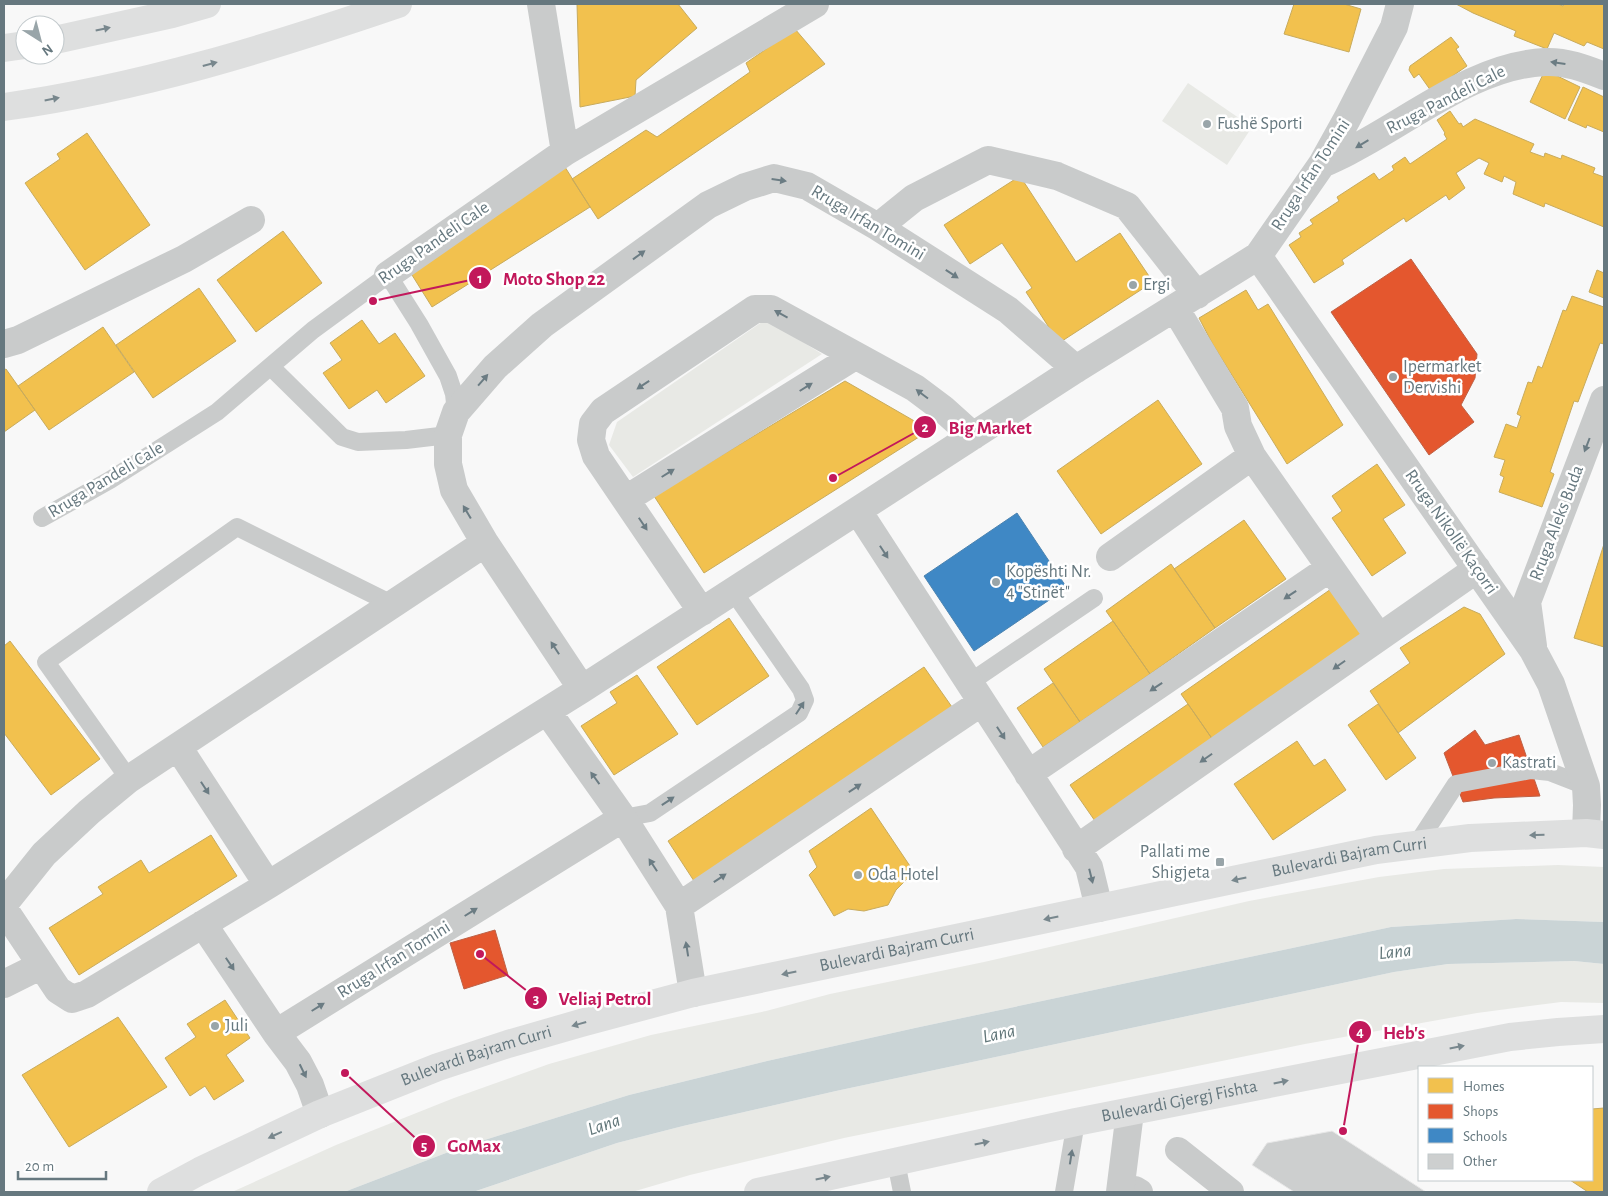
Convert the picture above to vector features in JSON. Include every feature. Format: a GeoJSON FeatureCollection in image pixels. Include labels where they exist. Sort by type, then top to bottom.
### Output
{"type":"FeatureCollection","features":[{"type":"Feature","properties":{"kind":"main road"},"geometry":{"type":"LineString","coordinates":[[65,38],[172,14],[207,4]]}},
{"type":"Feature","properties":{"kind":"main road"},"geometry":{"type":"LineString","coordinates":[[4,107],[143,80],[213,63],[398,4]]}},
{"type":"Feature","properties":{"kind":"main road","name":"Bulevardi Bajram Curri"},"geometry":{"type":"LineString","coordinates":[[161,1192],[200,1171],[320,1114],[438,1067],[508,1044],[693,993],[1376,850],[1470,838],[1595,834]]}},
{"type":"Feature","properties":{"kind":"main road","name":"Bulevardi Gjergj Fishta"},"geometry":{"type":"LineString","coordinates":[[758,1192],[1076,1122],[1510,1037],[1604,1029]]}},
{"type":"Feature","properties":{"kind":"street"},"geometry":{"type":"LineString","coordinates":[[541,4],[565,152]]}},
{"type":"Feature","properties":{"kind":"street","name":"Rruga Pandeli Cale"},"geometry":{"type":"LineString","coordinates":[[388,275],[565,152],[815,4]]}},
{"type":"Feature","properties":{"kind":"street","name":"Rruga Irfan Tomini"},"geometry":{"type":"LineString","coordinates":[[40,966],[58,990],[72,999],[87,994],[268,885],[582,689],[1076,369],[1258,256],[1322,164],[1394,27],[1400,4]]}},
{"type":"Feature","properties":{"kind":"street","name":"Rruga Pandeli Cale"},"geometry":{"type":"LineString","coordinates":[[1322,164],[1354,149],[1421,108],[1486,76],[1517,65],[1548,62],[1581,67],[1604,76]]}},
{"type":"Feature","properties":{"kind":"street"},"geometry":{"type":"LineString","coordinates":[[878,227],[914,198],[988,160],[1057,176],[1127,206],[1186,301],[1235,408],[1238,426],[1252,456],[1379,637]]}},
{"type":"Feature","properties":{"kind":"street","name":"Rruga Irfan Tomini"},"geometry":{"type":"LineString","coordinates":[[452,423],[495,367],[542,325],[708,205],[745,188],[774,178],[806,186],[878,227],[1008,310],[1076,369]]}},
{"type":"Feature","properties":{"kind":"street"},"geometry":{"type":"LineString","coordinates":[[4,344],[18,340],[184,259],[251,220]]}},
{"type":"Feature","properties":{"kind":"street","name":"Rruga Nikollë Kaçorri"},"geometry":{"type":"LineString","coordinates":[[1258,256],[1533,650],[1551,684],[1586,786],[1595,834]]}},
{"type":"Feature","properties":{"kind":"street"},"geometry":{"type":"LineString","coordinates":[[702,612],[596,456],[591,440],[592,424],[603,411],[755,309],[771,309],[915,388],[943,409],[973,436]]}},
{"type":"Feature","properties":{"kind":"street"},"geometry":{"type":"LineString","coordinates":[[626,499],[855,356]]}},
{"type":"Feature","properties":{"kind":"street","name":"Rruga Aleks Buda"},"geometry":{"type":"LineString","coordinates":[[1533,650],[1527,602],[1604,400]]}},
{"type":"Feature","properties":{"kind":"street"},"geometry":{"type":"LineString","coordinates":[[452,423],[448,464],[454,490],[485,543],[582,689]]}},
{"type":"Feature","properties":{"kind":"street"},"geometry":{"type":"LineString","coordinates":[[1110,557],[1252,456]]}},
{"type":"Feature","properties":{"kind":"street"},"geometry":{"type":"LineString","coordinates":[[858,512],[1089,867],[1099,908]]}},
{"type":"Feature","properties":{"kind":"street"},"geometry":{"type":"LineString","coordinates":[[4,904],[44,854],[89,812],[129,780],[485,543]]}},
{"type":"Feature","properties":{"kind":"street"},"geometry":{"type":"LineString","coordinates":[[1028,774],[1330,568]]}},
{"type":"Feature","properties":{"kind":"street"},"geometry":{"type":"LineString","coordinates":[[1076,849],[1476,569]]}},
{"type":"Feature","properties":{"kind":"street"},"geometry":{"type":"LineString","coordinates":[[679,906],[975,692]]}},
{"type":"Feature","properties":{"kind":"street"},"geometry":{"type":"LineString","coordinates":[[546,711],[623,818],[679,906],[693,993]]}},
{"type":"Feature","properties":{"kind":"street"},"geometry":{"type":"LineString","coordinates":[[178,747],[268,885]]}},
{"type":"Feature","properties":{"kind":"street","name":"Rruga Irfan Tomini"},"geometry":{"type":"LineString","coordinates":[[276,1033],[623,818]]}},
{"type":"Feature","properties":{"kind":"street"},"geometry":{"type":"LineString","coordinates":[[4,909],[40,966],[4,984]]}},
{"type":"Feature","properties":{"kind":"street"},"geometry":{"type":"LineString","coordinates":[[203,924],[276,1033],[298,1062],[310,1085],[320,1114]]}},
{"type":"Feature","properties":{"kind":"street"},"geometry":{"type":"LineString","coordinates":[[1130,1112],[1131,1191]]}},
{"type":"Feature","properties":{"kind":"street"},"geometry":{"type":"LineString","coordinates":[[1178,1150],[1231,1192]]}},
{"type":"Feature","properties":{"kind":"lane","name":"Rruga Pandeli Cale"},"geometry":{"type":"LineString","coordinates":[[42,518],[110,480],[217,412],[312,330],[388,275]]}},
{"type":"Feature","properties":{"kind":"lane"},"geometry":{"type":"LineString","coordinates":[[271,367],[342,437],[358,442],[406,440],[452,423],[454,394],[448,376],[419,324],[388,275]]}},
{"type":"Feature","properties":{"kind":"lane"},"geometry":{"type":"LineString","coordinates":[[129,780],[46,662],[237,527],[392,604]]}},
{"type":"Feature","properties":{"kind":"lane","name":"Rruga Irfan Tomini"},"geometry":{"type":"LineString","coordinates":[[623,818],[650,813],[799,712],[805,700],[801,689],[734,591]]}},
{"type":"Feature","properties":{"kind":"lane"},"geometry":{"type":"LineString","coordinates":[[975,692],[1094,598]]}},
{"type":"Feature","properties":{"kind":"lane"},"geometry":{"type":"LineString","coordinates":[[1417,844],[1456,784],[1531,770],[1550,772],[1586,786]]}},
{"type":"Feature","properties":{"kind":"lane"},"geometry":{"type":"LineString","coordinates":[[1064,1192],[1076,1122]]}},
{"type":"Feature","properties":{"kind":"lane"},"geometry":{"type":"LineString","coordinates":[[896,1162],[902,1192]]}},
{"type":"Feature","properties":{"kind":"shaded area","name":"Fushë Sporti"},"geometry":{"type":"Polygon","coordinates":[[[1188,83],[1252,127],[1227,165],[1162,121],[1188,83]]]}},
{"type":"Feature","properties":{"kind":"shaded area"},"geometry":{"type":"Polygon","coordinates":[[[766,319],[822,354],[633,477],[609,445],[617,422],[766,319]]]}},
{"type":"Feature","properties":{"kind":"shaded area"},"geometry":{"type":"Polygon","coordinates":[[[1558,865],[1604,867],[1604,922],[1516,919],[1391,927],[915,1028],[767,1061],[629,1095],[459,1148],[344,1192],[232,1192],[336,1145],[454,1098],[549,1064],[651,1035],[766,1011],[830,994],[984,962],[1249,901],[1379,877],[1444,869],[1558,865]]]}},
{"type":"Feature","properties":{"kind":"shaded area"},"geometry":{"type":"Polygon","coordinates":[[[1574,961],[1604,964],[1604,1003],[1561,1002],[1477,1013],[1305,1044],[844,1138],[690,1175],[632,1192],[473,1192],[617,1143],[683,1126],[836,1091],[1394,972],[1448,964],[1574,961]]]}},
{"type":"Feature","properties":{"kind":"water","name":"Lana"},"geometry":{"type":"Polygon","coordinates":[[[1516,919],[1604,922],[1604,964],[1574,961],[1448,964],[1394,972],[836,1091],[683,1126],[617,1143],[473,1192],[344,1192],[459,1148],[629,1095],[767,1061],[1391,927],[1516,919]]]}},
{"type":"Feature","properties":{"kind":"building: Homes"},"geometry":{"type":"Polygon","coordinates":[[[577,4],[678,4],[697,28],[636,80],[635,96],[580,107],[577,4]]]}},
{"type":"Feature","properties":{"kind":"building: Homes"},"geometry":{"type":"Polygon","coordinates":[[[1294,4],[1344,4],[1361,9],[1349,52],[1284,34],[1294,4]]]}},
{"type":"Feature","properties":{"kind":"building: Homes"},"geometry":{"type":"Polygon","coordinates":[[[1456,4],[1558,4],[1563,6],[1564,4],[1604,4],[1604,49],[1587,42],[1584,46],[1554,33],[1547,49],[1514,36],[1516,31],[1456,4]]]}},
{"type":"Feature","properties":{"kind":"building: Homes"},"geometry":{"type":"Polygon","coordinates":[[[795,29],[825,64],[598,219],[572,179],[646,130],[657,137],[750,72],[746,63],[795,29]]]}},
{"type":"Feature","properties":{"kind":"building: Homes"},"geometry":{"type":"Polygon","coordinates":[[[1451,37],[1459,47],[1456,49],[1467,66],[1431,91],[1419,74],[1414,78],[1409,70],[1410,66],[1451,37]]]}},
{"type":"Feature","properties":{"kind":"building: Homes"},"geometry":{"type":"Polygon","coordinates":[[[1545,70],[1580,87],[1565,119],[1530,102],[1545,70]]]}},
{"type":"Feature","properties":{"kind":"building: Homes"},"geometry":{"type":"Polygon","coordinates":[[[1583,87],[1604,97],[1604,132],[1587,125],[1586,128],[1568,120],[1583,87]]]}},
{"type":"Feature","properties":{"kind":"building: Homes"},"geometry":{"type":"Polygon","coordinates":[[[1450,111],[1463,127],[1475,119],[1534,144],[1530,152],[1544,157],[1545,153],[1561,159],[1562,155],[1595,168],[1593,173],[1604,177],[1604,227],[1545,203],[1544,207],[1513,194],[1516,182],[1504,176],[1502,182],[1484,174],[1489,163],[1479,158],[1456,173],[1465,188],[1449,200],[1446,195],[1406,222],[1404,218],[1342,260],[1344,264],[1314,283],[1289,245],[1301,237],[1299,233],[1313,224],[1310,220],[1339,201],[1337,197],[1374,173],[1379,180],[1394,170],[1392,166],[1405,157],[1410,164],[1447,139],[1437,120],[1450,111]]]}},
{"type":"Feature","properties":{"kind":"building: Homes"},"geometry":{"type":"Polygon","coordinates":[[[87,133],[150,225],[85,270],[25,183],[60,159],[57,154],[87,133]]]}},
{"type":"Feature","properties":{"kind":"building: Homes"},"geometry":{"type":"Polygon","coordinates":[[[565,167],[590,207],[432,307],[407,267],[565,167]]]}},
{"type":"Feature","properties":{"kind":"building: Homes"},"geometry":{"type":"Polygon","coordinates":[[[1020,176],[1076,262],[1120,233],[1153,282],[1059,343],[1026,292],[1032,288],[1002,243],[970,264],[944,225],[1020,176]]]}},
{"type":"Feature","properties":{"kind":"building: Homes"},"geometry":{"type":"Polygon","coordinates":[[[283,231],[322,283],[256,332],[217,280],[283,231]]]}},
{"type":"Feature","properties":{"kind":"building: Homes"},"geometry":{"type":"Polygon","coordinates":[[[1597,270],[1604,273],[1604,298],[1589,292],[1597,270]]]}},
{"type":"Feature","properties":{"kind":"building: Homes"},"geometry":{"type":"Polygon","coordinates":[[[199,288],[236,341],[153,398],[116,345],[199,288]]]}},
{"type":"Feature","properties":{"kind":"building: Homes"},"geometry":{"type":"Polygon","coordinates":[[[1246,290],[1258,310],[1268,304],[1343,425],[1287,464],[1212,343],[1199,318],[1246,290]]]}},
{"type":"Feature","properties":{"kind":"building: Homes"},"geometry":{"type":"Polygon","coordinates":[[[1572,296],[1604,307],[1604,344],[1600,343],[1578,402],[1574,401],[1550,472],[1554,474],[1542,507],[1499,492],[1504,477],[1500,475],[1505,460],[1494,457],[1506,424],[1517,428],[1521,416],[1517,414],[1528,382],[1532,383],[1538,366],[1542,368],[1563,310],[1566,311],[1572,296]]]}},
{"type":"Feature","properties":{"kind":"building: Homes"},"geometry":{"type":"Polygon","coordinates":[[[362,320],[379,344],[395,333],[425,376],[386,403],[377,390],[349,409],[323,373],[342,360],[330,343],[362,320]]]}},
{"type":"Feature","properties":{"kind":"building: Homes"},"geometry":{"type":"Polygon","coordinates":[[[103,327],[134,372],[49,430],[18,386],[103,327]]]}},
{"type":"Feature","properties":{"kind":"building: Homes"},"geometry":{"type":"Polygon","coordinates":[[[6,369],[35,410],[4,432],[4,370],[6,369]]]}},
{"type":"Feature","properties":{"kind":"building: Homes"},"geometry":{"type":"Polygon","coordinates":[[[845,381],[930,430],[704,573],[654,496],[845,381]]]}},
{"type":"Feature","properties":{"kind":"building: Homes"},"geometry":{"type":"Polygon","coordinates":[[[1158,400],[1202,464],[1101,534],[1057,471],[1158,400]]]}},
{"type":"Feature","properties":{"kind":"building: Homes"},"geometry":{"type":"Polygon","coordinates":[[[1377,464],[1405,505],[1383,519],[1406,553],[1372,576],[1332,518],[1342,511],[1332,496],[1377,464]]]}},
{"type":"Feature","properties":{"kind":"building: Homes"},"geometry":{"type":"Polygon","coordinates":[[[1244,520],[1286,579],[1215,628],[1174,569],[1244,520]]]}},
{"type":"Feature","properties":{"kind":"building: Homes"},"geometry":{"type":"Polygon","coordinates":[[[1604,544],[1604,647],[1574,638],[1604,544]]]}},
{"type":"Feature","properties":{"kind":"building: Homes"},"geometry":{"type":"Polygon","coordinates":[[[1171,564],[1215,628],[1150,674],[1106,611],[1171,564]]]}},
{"type":"Feature","properties":{"kind":"building: Homes"},"geometry":{"type":"Polygon","coordinates":[[[1331,589],[1362,635],[1213,740],[1181,694],[1331,589]]]}},
{"type":"Feature","properties":{"kind":"building: Homes"},"geometry":{"type":"Polygon","coordinates":[[[1464,607],[1480,614],[1505,654],[1398,733],[1370,691],[1410,663],[1400,648],[1464,607]]]}},
{"type":"Feature","properties":{"kind":"building: Homes"},"geometry":{"type":"Polygon","coordinates":[[[729,618],[769,676],[697,725],[657,667],[729,618]]]}},
{"type":"Feature","properties":{"kind":"building: Homes"},"geometry":{"type":"Polygon","coordinates":[[[1113,621],[1150,674],[1080,722],[1044,669],[1113,621]]]}},
{"type":"Feature","properties":{"kind":"building: Homes"},"geometry":{"type":"Polygon","coordinates":[[[10,641],[100,759],[51,795],[4,733],[4,646],[10,641]]]}},
{"type":"Feature","properties":{"kind":"building: Homes"},"geometry":{"type":"Polygon","coordinates":[[[924,667],[952,707],[694,881],[668,841],[924,667]]]}},
{"type":"Feature","properties":{"kind":"building: Homes"},"geometry":{"type":"Polygon","coordinates":[[[637,675],[678,734],[614,775],[581,726],[617,703],[610,692],[637,675]]]}},
{"type":"Feature","properties":{"kind":"building: Homes"},"geometry":{"type":"Polygon","coordinates":[[[1053,683],[1080,722],[1043,747],[1017,708],[1053,683]]]}},
{"type":"Feature","properties":{"kind":"building: Homes"},"geometry":{"type":"Polygon","coordinates":[[[1188,704],[1213,740],[1095,821],[1070,785],[1188,704]]]}},
{"type":"Feature","properties":{"kind":"building: Homes"},"geometry":{"type":"Polygon","coordinates":[[[1378,704],[1416,758],[1386,780],[1348,725],[1378,704]]]}},
{"type":"Feature","properties":{"kind":"building: Homes"},"geometry":{"type":"Polygon","coordinates":[[[1297,741],[1314,766],[1325,759],[1346,790],[1273,840],[1234,784],[1297,741]]]}},
{"type":"Feature","properties":{"kind":"building: Homes"},"geometry":{"type":"Polygon","coordinates":[[[871,808],[914,872],[896,890],[888,905],[864,911],[848,909],[834,916],[809,875],[817,867],[809,851],[871,808]]]}},
{"type":"Feature","properties":{"kind":"building: Homes"},"geometry":{"type":"Polygon","coordinates":[[[211,835],[237,876],[79,975],[49,928],[103,894],[98,887],[141,860],[149,873],[211,835]]]}},
{"type":"Feature","properties":{"kind":"building: Homes"},"geometry":{"type":"Polygon","coordinates":[[[225,1000],[250,1038],[226,1055],[244,1081],[214,1100],[205,1086],[190,1096],[165,1058],[196,1037],[187,1024],[225,1000]]]}},
{"type":"Feature","properties":{"kind":"building: Homes"},"geometry":{"type":"Polygon","coordinates":[[[118,1017],[167,1087],[69,1147],[22,1075],[118,1017]]]}},
{"type":"Feature","properties":{"kind":"building: Homes"},"geometry":{"type":"Polygon","coordinates":[[[1604,1108],[1604,1192],[1588,1192],[1572,1181],[1593,1181],[1593,1109],[1604,1108]]]}},
{"type":"Feature","properties":{"kind":"building: Shops"},"geometry":{"type":"Polygon","coordinates":[[[1411,259],[1477,354],[1475,378],[1461,405],[1474,422],[1429,455],[1331,312],[1411,259]]]}},
{"type":"Feature","properties":{"kind":"building: Shops"},"geometry":{"type":"Polygon","coordinates":[[[1475,730],[1485,745],[1519,735],[1540,796],[1494,798],[1463,802],[1444,753],[1475,730]]]}},
{"type":"Feature","properties":{"kind":"building: Shops"},"geometry":{"type":"Polygon","coordinates":[[[495,930],[508,975],[464,989],[450,943],[495,930]]]}},
{"type":"Feature","properties":{"kind":"building: Schools","name":"Kopështi Nr. 4 \"Stinët\""},"geometry":{"type":"Polygon","coordinates":[[[1017,513],[1067,588],[974,651],[924,576],[1017,513]]]}},
{"type":"Feature","properties":{"kind":"building: Other"},"geometry":{"type":"Polygon","coordinates":[[[1332,1131],[1426,1192],[1294,1192],[1252,1165],[1267,1143],[1332,1131]]]}},
{"type":"Feature","properties":{"kind":"place","name":"Fushë Sporti"},"geometry":{"type":"Point","coordinates":[1207,124]}},
{"type":"Feature","properties":{"kind":"place","name":"Ergi"},"geometry":{"type":"Point","coordinates":[1133,285]}},
{"type":"Feature","properties":{"kind":"place","name":"Moto Shop 22"},"geometry":{"type":"Point","coordinates":[373,301]}},
{"type":"Feature","properties":{"kind":"place","name":"Ipermarket Dervishi"},"geometry":{"type":"Point","coordinates":[1393,377]}},
{"type":"Feature","properties":{"kind":"place","name":"Big Market"},"geometry":{"type":"Point","coordinates":[833,478]}},
{"type":"Feature","properties":{"kind":"place","name":"Kopështi Nr. 4 \"Stinët\""},"geometry":{"type":"Point","coordinates":[996,582]}},
{"type":"Feature","properties":{"kind":"place","name":"Kastrati"},"geometry":{"type":"Point","coordinates":[1492,763]}},
{"type":"Feature","properties":{"kind":"place","name":"Pallati me Shigjeta"},"geometry":{"type":"Point","coordinates":[1220,862]}},
{"type":"Feature","properties":{"kind":"place","name":"Oda Hotel"},"geometry":{"type":"Point","coordinates":[858,875]}},
{"type":"Feature","properties":{"kind":"place","name":"Veliaj Petrol"},"geometry":{"type":"Point","coordinates":[480,954]}},
{"type":"Feature","properties":{"kind":"place","name":"Juli"},"geometry":{"type":"Point","coordinates":[215,1026]}},
{"type":"Feature","properties":{"kind":"place","name":"GoMax"},"geometry":{"type":"Point","coordinates":[345,1073]}},
{"type":"Feature","properties":{"kind":"place","name":"Heb's"},"geometry":{"type":"Point","coordinates":[1343,1131]}}]}
